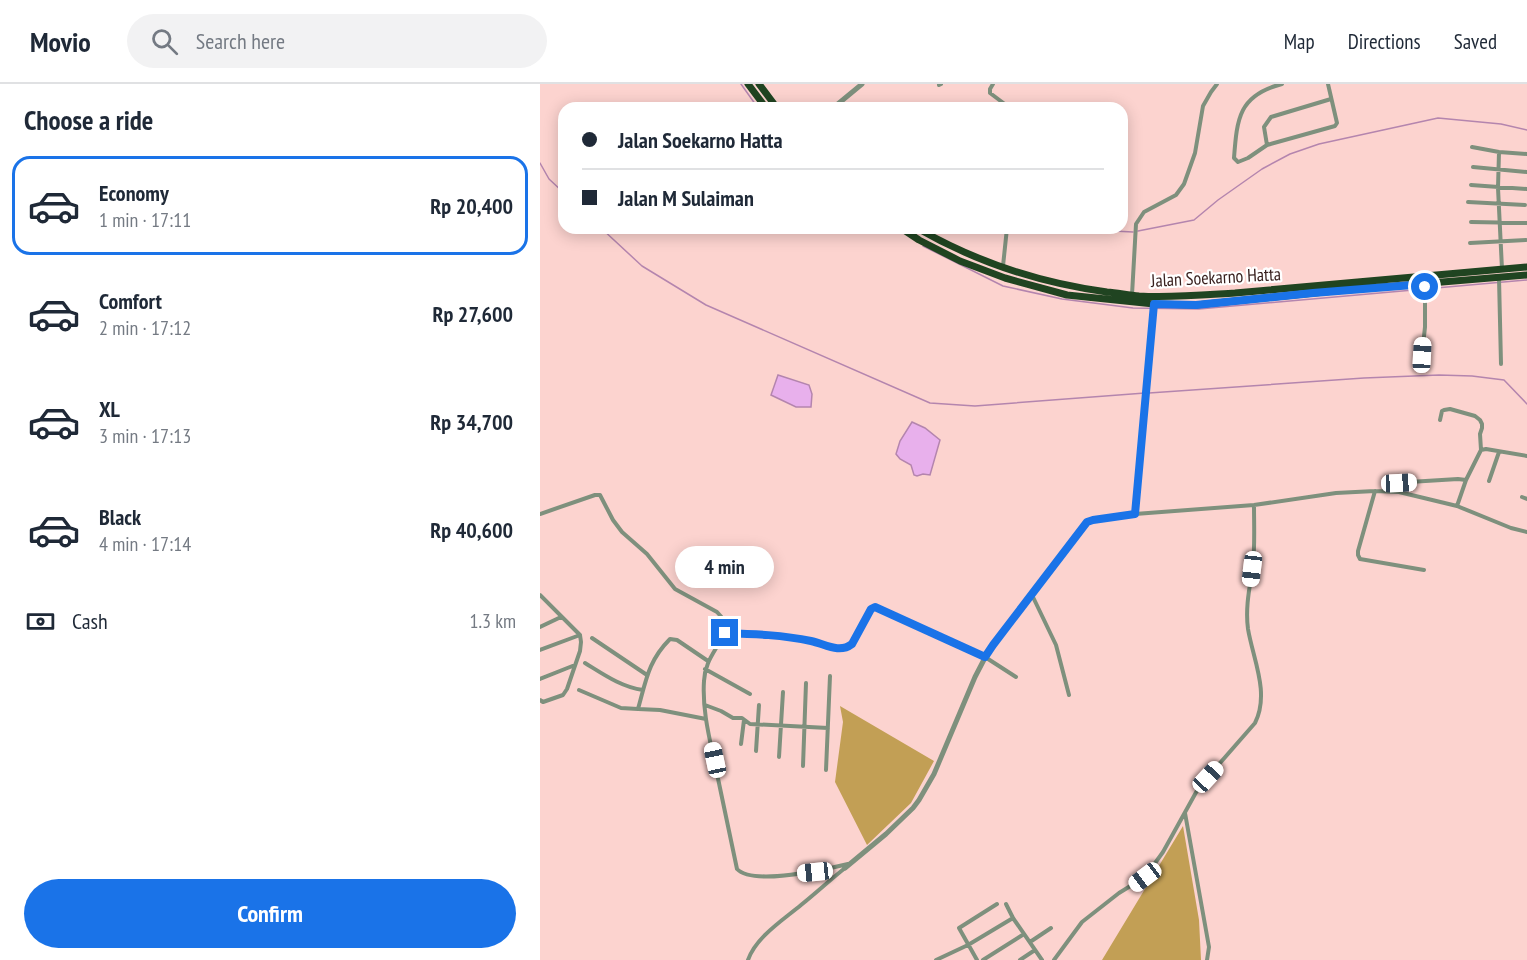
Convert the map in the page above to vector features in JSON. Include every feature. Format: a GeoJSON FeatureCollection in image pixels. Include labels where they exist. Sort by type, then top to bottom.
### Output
{"type":"FeatureCollection","features":[{"type":"Feature","properties":{"kind":"highway"},"geometry":{"type":"LineString","coordinates":[[748,84],[762,102]]}},
{"type":"Feature","properties":{"kind":"highway"},"geometry":{"type":"LineString","coordinates":[[759,84],[772,102]]}},
{"type":"Feature","properties":{"kind":"highway","name":"Jalan Soekarno Hatta"},"geometry":{"type":"LineString","coordinates":[[910,234],[960,261],[1005,278],[1067,295],[1154,305],[1196,305],[1527,275]]}},
{"type":"Feature","properties":{"kind":"highway","name":"Jalan Soekarno Hatta"},"geometry":{"type":"LineString","coordinates":[[928,234],[1003,268],[1077,288],[1132,295],[1210,294],[1527,267]]}},
{"type":"Feature","properties":{"kind":"street"},"geometry":{"type":"LineString","coordinates":[[840,102],[862,84]]}},
{"type":"Feature","properties":{"kind":"street"},"geometry":{"type":"LineString","coordinates":[[993,84],[990,93],[1002,102]]}},
{"type":"Feature","properties":{"kind":"street"},"geometry":{"type":"LineString","coordinates":[[1132,295],[1136,224],[1144,212],[1176,195],[1184,184],[1195,153],[1203,106],[1217,84]]}},
{"type":"Feature","properties":{"kind":"street"},"geometry":{"type":"LineString","coordinates":[[1282,84],[1266,88],[1253,97],[1244,108],[1239,118],[1234,158],[1238,162],[1267,145],[1335,126],[1337,123],[1328,84]]}},
{"type":"Feature","properties":{"kind":"street"},"geometry":{"type":"LineString","coordinates":[[1267,145],[1264,127],[1271,117],[1331,99]]}},
{"type":"Feature","properties":{"kind":"street"},"geometry":{"type":"LineString","coordinates":[[1472,147],[1527,154]]}},
{"type":"Feature","properties":{"kind":"street"},"geometry":{"type":"LineString","coordinates":[[1499,152],[1498,188],[1502,269]]}},
{"type":"Feature","properties":{"kind":"street"},"geometry":{"type":"LineString","coordinates":[[1473,167],[1527,172]]}},
{"type":"Feature","properties":{"kind":"street"},"geometry":{"type":"LineString","coordinates":[[1471,185],[1527,189]]}},
{"type":"Feature","properties":{"kind":"street"},"geometry":{"type":"LineString","coordinates":[[1468,202],[1525,205]]}},
{"type":"Feature","properties":{"kind":"street"},"geometry":{"type":"LineString","coordinates":[[1471,222],[1527,223]]}},
{"type":"Feature","properties":{"kind":"street"},"geometry":{"type":"LineString","coordinates":[[1003,268],[1006,234]]}},
{"type":"Feature","properties":{"kind":"street"},"geometry":{"type":"LineString","coordinates":[[1470,243],[1526,240]]}},
{"type":"Feature","properties":{"kind":"street"},"geometry":{"type":"LineString","coordinates":[[1499,279],[1500,364]]}},
{"type":"Feature","properties":{"kind":"street"},"geometry":{"type":"LineString","coordinates":[[1422,355],[1425,286]]}},
{"type":"Feature","properties":{"kind":"street"},"geometry":{"type":"LineString","coordinates":[[1135,514],[1154,305]]}},
{"type":"Feature","properties":{"kind":"street"},"geometry":{"type":"LineString","coordinates":[[1440,420],[1442,411],[1446,409],[1471,415],[1478,418],[1482,424],[1481,450],[1466,480],[1457,506]]}},
{"type":"Feature","properties":{"kind":"street"},"geometry":{"type":"LineString","coordinates":[[1481,450],[1486,448],[1527,456]]}},
{"type":"Feature","properties":{"kind":"street"},"geometry":{"type":"LineString","coordinates":[[1489,481],[1499,452]]}},
{"type":"Feature","properties":{"kind":"street"},"geometry":{"type":"LineString","coordinates":[[1383,492],[1388,486],[1399,483],[1466,480]]}},
{"type":"Feature","properties":{"kind":"street"},"geometry":{"type":"LineString","coordinates":[[1375,491],[1358,555],[1364,560],[1424,570]]}},
{"type":"Feature","properties":{"kind":"street"},"geometry":{"type":"LineString","coordinates":[[748,960],[756,947],[777,924],[886,834],[919,801],[934,774],[985,657],[1087,522],[1135,514],[1254,505],[1336,493],[1375,491],[1400,492],[1457,506],[1511,528],[1527,532]]}},
{"type":"Feature","properties":{"kind":"street"},"geometry":{"type":"LineString","coordinates":[[540,514],[600,495],[622,532],[647,554],[675,589],[724,617],[725,633],[705,669],[705,705],[737,869],[741,873],[770,876],[815,872],[852,863]]}},
{"type":"Feature","properties":{"kind":"street"},"geometry":{"type":"LineString","coordinates":[[1054,960],[1083,922],[1145,877],[1163,852],[1199,787],[1259,716],[1260,682],[1248,630],[1248,596],[1254,553],[1254,505]]}},
{"type":"Feature","properties":{"kind":"street"},"geometry":{"type":"LineString","coordinates":[[1032,595],[1056,645],[1069,695]]}},
{"type":"Feature","properties":{"kind":"street"},"geometry":{"type":"LineString","coordinates":[[540,700],[543,702],[563,694],[567,689],[581,642],[579,636],[562,617],[541,598]]}},
{"type":"Feature","properties":{"kind":"street"},"geometry":{"type":"LineString","coordinates":[[725,633],[783,636],[840,650],[852,644],[871,609],[875,607],[985,657],[1016,676]]}},
{"type":"Feature","properties":{"kind":"street"},"geometry":{"type":"LineString","coordinates":[[540,627],[562,617]]}},
{"type":"Feature","properties":{"kind":"street"},"geometry":{"type":"LineString","coordinates":[[540,650],[579,636]]}},
{"type":"Feature","properties":{"kind":"street"},"geometry":{"type":"LineString","coordinates":[[592,638],[647,675]]}},
{"type":"Feature","properties":{"kind":"street"},"geometry":{"type":"LineString","coordinates":[[638,710],[654,657],[670,639],[677,640],[708,662]]}},
{"type":"Feature","properties":{"kind":"street"},"geometry":{"type":"LineString","coordinates":[[585,663],[611,679],[643,690]]}},
{"type":"Feature","properties":{"kind":"street"},"geometry":{"type":"LineString","coordinates":[[540,679],[576,664]]}},
{"type":"Feature","properties":{"kind":"street"},"geometry":{"type":"LineString","coordinates":[[705,669],[750,694]]}},
{"type":"Feature","properties":{"kind":"street"},"geometry":{"type":"LineString","coordinates":[[826,770],[830,676]]}},
{"type":"Feature","properties":{"kind":"street"},"geometry":{"type":"LineString","coordinates":[[803,766],[806,683]]}},
{"type":"Feature","properties":{"kind":"street"},"geometry":{"type":"LineString","coordinates":[[579,690],[621,708],[660,710],[706,719]]}},
{"type":"Feature","properties":{"kind":"street"},"geometry":{"type":"LineString","coordinates":[[779,757],[783,692]]}},
{"type":"Feature","properties":{"kind":"street"},"geometry":{"type":"LineString","coordinates":[[705,705],[733,718],[742,718],[750,724],[828,728]]}},
{"type":"Feature","properties":{"kind":"street"},"geometry":{"type":"LineString","coordinates":[[756,751],[759,705]]}},
{"type":"Feature","properties":{"kind":"street"},"geometry":{"type":"LineString","coordinates":[[741,744],[744,720]]}},
{"type":"Feature","properties":{"kind":"street"},"geometry":{"type":"LineString","coordinates":[[1185,813],[1209,947],[1207,960]]}},
{"type":"Feature","properties":{"kind":"street"},"geometry":{"type":"LineString","coordinates":[[977,960],[959,927],[997,904]]}},
{"type":"Feature","properties":{"kind":"street"},"geometry":{"type":"LineString","coordinates":[[1006,904],[1042,960]]}},
{"type":"Feature","properties":{"kind":"street"},"geometry":{"type":"LineString","coordinates":[[936,960],[968,945],[1013,918]]}},
{"type":"Feature","properties":{"kind":"street"},"geometry":{"type":"LineString","coordinates":[[1030,942],[1051,928]]}},
{"type":"Feature","properties":{"kind":"street"},"geometry":{"type":"LineString","coordinates":[[983,960],[1024,934]]}},
{"type":"Feature","properties":{"kind":"street"},"geometry":{"type":"LineString","coordinates":[[1020,960],[1035,950]]}},
{"type":"Feature","properties":{"kind":"shaded area"},"geometry":{"type":"Polygon","coordinates":[[[778,375],[809,385],[812,394],[811,407],[796,407],[771,395],[778,375]]]}},
{"type":"Feature","properties":{"kind":"shaded area"},"geometry":{"type":"Polygon","coordinates":[[[912,422],[925,428],[940,440],[930,475],[914,475],[911,465],[896,454],[900,441],[912,422]]]}},
{"type":"Feature","properties":{"kind":"shaded area"},"geometry":{"type":"Polygon","coordinates":[[[840,706],[934,761],[911,803],[867,845],[835,782],[843,722],[840,706]]]}},
{"type":"Feature","properties":{"kind":"shaded area"},"geometry":{"type":"Polygon","coordinates":[[[1183,826],[1199,920],[1201,960],[1102,960],[1183,826]]]}},
{"type":"Feature","properties":{"kind":"waterway"},"geometry":{"type":"LineString","coordinates":[[741,84],[754,102]]}},
{"type":"Feature","properties":{"kind":"waterway"},"geometry":{"type":"LineString","coordinates":[[1138,231],[1194,220],[1262,169],[1290,154],[1319,144],[1438,118],[1501,124],[1527,130]]}},
{"type":"Feature","properties":{"kind":"waterway"},"geometry":{"type":"LineString","coordinates":[[540,163],[549,179],[558,187]]}},
{"type":"Feature","properties":{"kind":"waterway"},"geometry":{"type":"LineString","coordinates":[[1128,232],[1133,232]]}},
{"type":"Feature","properties":{"kind":"waterway"},"geometry":{"type":"LineString","coordinates":[[607,234],[642,266],[706,305],[930,403],[975,406],[1145,393]]}},
{"type":"Feature","properties":{"kind":"waterway"},"geometry":{"type":"LineString","coordinates":[[923,246],[1003,286],[1062,299],[1133,308],[1199,309],[1527,280]]}},
{"type":"Feature","properties":{"kind":"waterway"},"geometry":{"type":"LineString","coordinates":[[1149,393],[1439,375],[1504,380],[1527,404]]}},
{"type":"Feature","properties":{"kind":"route"},"geometry":{"type":"LineString","coordinates":[[725,633],[783,636],[840,650],[852,644],[871,609],[878,607],[985,657],[1087,522],[1135,514],[1154,304],[1196,305],[1425,284],[1425,287]]}}]}
